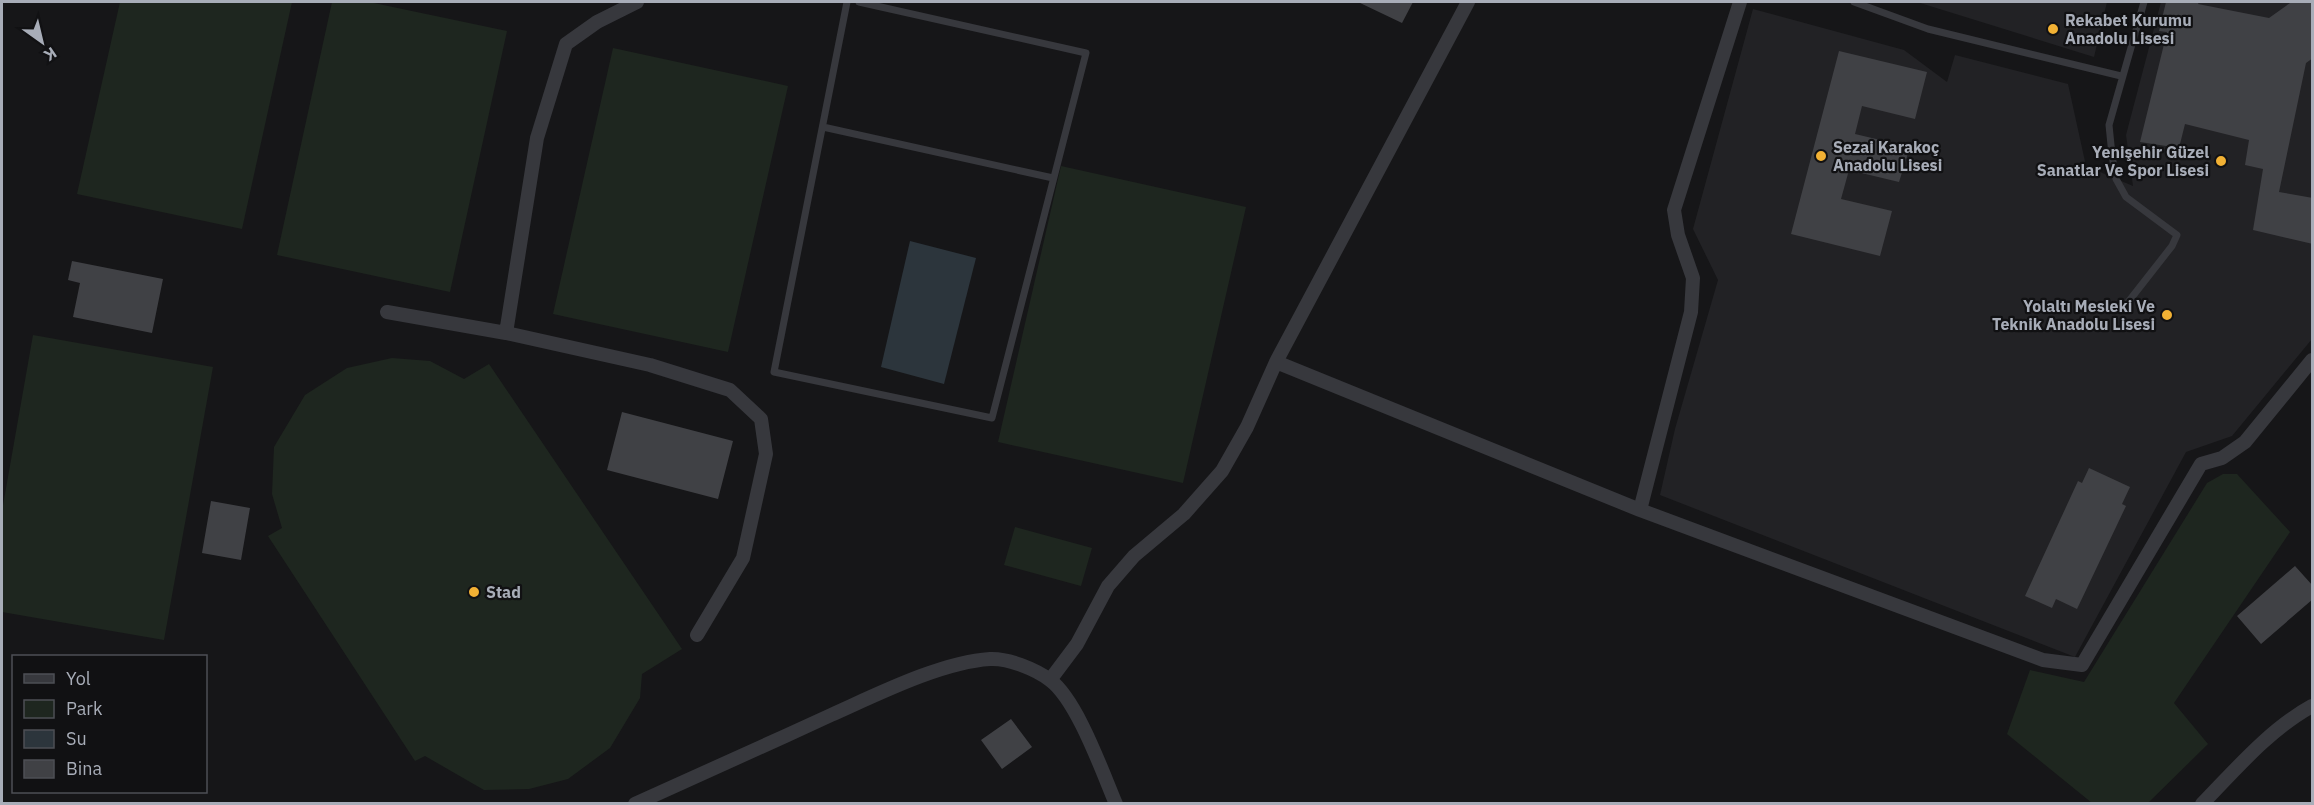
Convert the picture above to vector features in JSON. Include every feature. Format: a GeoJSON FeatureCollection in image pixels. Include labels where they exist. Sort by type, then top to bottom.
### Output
{"type":"FeatureCollection","features":[{"type":"Feature","properties":{"kind":"street"},"geometry":{"type":"LineString","coordinates":[[506,333],[537,138],[566,44],[597,22],[637,2]]}},
{"type":"Feature","properties":{"kind":"street"},"geometry":{"type":"LineString","coordinates":[[1050,680],[1077,644],[1108,586],[1134,556],[1184,514],[1222,471],[1247,427],[1276,362],[1468,2]]}},
{"type":"Feature","properties":{"kind":"street"},"geometry":{"type":"LineString","coordinates":[[1640,510],[1690,312],[1693,278],[1678,235],[1674,210],[1740,2]]}},
{"type":"Feature","properties":{"kind":"street"},"geometry":{"type":"LineString","coordinates":[[387,312],[506,333],[650,365],[730,390],[761,419],[766,454],[743,558],[697,635]]}},
{"type":"Feature","properties":{"kind":"street"},"geometry":{"type":"LineString","coordinates":[[1276,362],[1640,510],[2043,660],[2082,665],[2201,464],[2222,458],[2245,442],[2313,360]]}},
{"type":"Feature","properties":{"kind":"street"},"geometry":{"type":"LineString","coordinates":[[635,804],[869,698],[952,665],[992,659],[1022,665],[1050,680],[1063,695],[1080,723],[1116,804]]}},
{"type":"Feature","properties":{"kind":"street"},"geometry":{"type":"LineString","coordinates":[[2202,804],[2248,756],[2300,713],[2313,706]]}},
{"type":"Feature","properties":{"kind":"lane"},"geometry":{"type":"LineString","coordinates":[[847,2],[774,372],[992,418],[1086,53],[859,2]]}},
{"type":"Feature","properties":{"kind":"lane"},"geometry":{"type":"LineString","coordinates":[[1854,2],[1928,29],[2121,76]]}},
{"type":"Feature","properties":{"kind":"lane"},"geometry":{"type":"LineString","coordinates":[[2124,306],[2172,246],[2177,235],[2126,197],[2116,179],[2109,125],[2121,76],[2144,2]]}},
{"type":"Feature","properties":{"kind":"lane"},"geometry":{"type":"LineString","coordinates":[[822,127],[1053,178]]}},
{"type":"Feature","properties":{"kind":"shaded area","name":"Rekabet Kurumu Anadolu Lisesi"},"geometry":{"type":"Polygon","coordinates":[[[1917,2],[2107,2],[2094,57],[1917,2]]]}},
{"type":"Feature","properties":{"kind":"shaded area"},"geometry":{"type":"Polygon","coordinates":[[[2161,2],[2312,2],[2312,339],[2232,436],[2186,452],[2075,657],[1660,495],[1675,429],[1718,280],[1693,229],[1753,9],[1904,50],[1947,82],[1955,55],[2068,84],[2086,166],[2133,186],[2126,135],[2161,2]]]}},
{"type":"Feature","properties":{"kind":"green space"},"geometry":{"type":"Polygon","coordinates":[[[120,2],[292,2],[242,229],[77,194],[120,2]]]}},
{"type":"Feature","properties":{"kind":"green space"},"geometry":{"type":"Polygon","coordinates":[[[332,2],[369,2],[507,31],[450,292],[277,255],[332,2]]]}},
{"type":"Feature","properties":{"kind":"green space"},"geometry":{"type":"Polygon","coordinates":[[[613,48],[788,86],[728,352],[553,314],[613,48]]]}},
{"type":"Feature","properties":{"kind":"green space"},"geometry":{"type":"Polygon","coordinates":[[[1061,166],[1246,207],[1183,483],[998,442],[1061,166]]]}},
{"type":"Feature","properties":{"kind":"green space"},"geometry":{"type":"Polygon","coordinates":[[[33,335],[213,367],[164,640],[2,612],[2,511],[33,335]]]}},
{"type":"Feature","properties":{"kind":"green space","name":"Stad"},"geometry":{"type":"Polygon","coordinates":[[[392,358],[430,361],[464,379],[489,364],[682,649],[642,674],[640,698],[610,748],[568,779],[529,789],[484,790],[425,756],[415,761],[268,536],[282,528],[272,494],[274,447],[305,395],[347,368],[392,358]]]}},
{"type":"Feature","properties":{"kind":"green space"},"geometry":{"type":"Polygon","coordinates":[[[2223,474],[2237,474],[2290,532],[2174,703],[2208,744],[2148,803],[2092,803],[2007,734],[2030,670],[2084,682],[2207,483],[2223,474]]]}},
{"type":"Feature","properties":{"kind":"green space"},"geometry":{"type":"Polygon","coordinates":[[[1015,527],[1092,548],[1081,586],[1004,565],[1015,527]]]}},
{"type":"Feature","properties":{"kind":"water"},"geometry":{"type":"Polygon","coordinates":[[[910,241],[976,258],[944,384],[881,367],[910,241]]]}},
{"type":"Feature","properties":{"kind":"building"},"geometry":{"type":"Polygon","coordinates":[[[1358,2],[1413,2],[1402,23],[1358,2]]]}},
{"type":"Feature","properties":{"kind":"building"},"geometry":{"type":"Polygon","coordinates":[[[2166,2],[2199,2],[2198,4],[2269,18],[2290,3],[2313,2],[2313,58],[2306,63],[2279,192],[2313,198],[2313,244],[2253,230],[2263,169],[2245,165],[2249,140],[2185,124],[2179,148],[2140,142],[2167,32],[2159,31],[2166,2]]]}},
{"type":"Feature","properties":{"kind":"building"},"geometry":{"type":"Polygon","coordinates":[[[1839,51],[1927,72],[1915,119],[1862,106],[1855,134],[1910,147],[1899,182],[1849,170],[1841,199],[1892,211],[1880,256],[1791,234],[1839,51]]]}},
{"type":"Feature","properties":{"kind":"building"},"geometry":{"type":"Polygon","coordinates":[[[72,261],[163,279],[152,333],[73,317],[80,283],[68,280],[72,261]]]}},
{"type":"Feature","properties":{"kind":"building"},"geometry":{"type":"Polygon","coordinates":[[[622,412],[733,441],[718,499],[607,470],[622,412]]]}},
{"type":"Feature","properties":{"kind":"building"},"geometry":{"type":"Polygon","coordinates":[[[2089,468],[2130,487],[2122,504],[2126,506],[2077,609],[2056,599],[2052,608],[2025,596],[2078,481],[2082,483],[2089,468]]]}},
{"type":"Feature","properties":{"kind":"building"},"geometry":{"type":"Polygon","coordinates":[[[211,501],[250,508],[241,560],[202,553],[211,501]]]}},
{"type":"Feature","properties":{"kind":"building"},"geometry":{"type":"Polygon","coordinates":[[[2295,566],[2313,586],[2313,599],[2261,644],[2237,616],[2295,566]]]}},
{"type":"Feature","properties":{"kind":"building"},"geometry":{"type":"Polygon","coordinates":[[[1011,719],[1032,747],[1002,769],[981,740],[1011,719]]]}},
{"type":"Feature","properties":{"kind":"place","name":"Rekabet Kurumu Anadolu Lisesi"},"geometry":{"type":"Point","coordinates":[2053,29]}},
{"type":"Feature","properties":{"kind":"place","name":"Sezai Karakoç Anadolu Lisesi"},"geometry":{"type":"Point","coordinates":[1821,156]}},
{"type":"Feature","properties":{"kind":"place","name":"Yenişehir Güzel Sanatlar Ve Spor Lisesi"},"geometry":{"type":"Point","coordinates":[2221,161]}},
{"type":"Feature","properties":{"kind":"place","name":"Yolaltı Mesleki Ve Teknik Anadolu Lisesi"},"geometry":{"type":"Point","coordinates":[2167,315]}},
{"type":"Feature","properties":{"kind":"place","name":"Stad"},"geometry":{"type":"Point","coordinates":[474,592]}}]}
